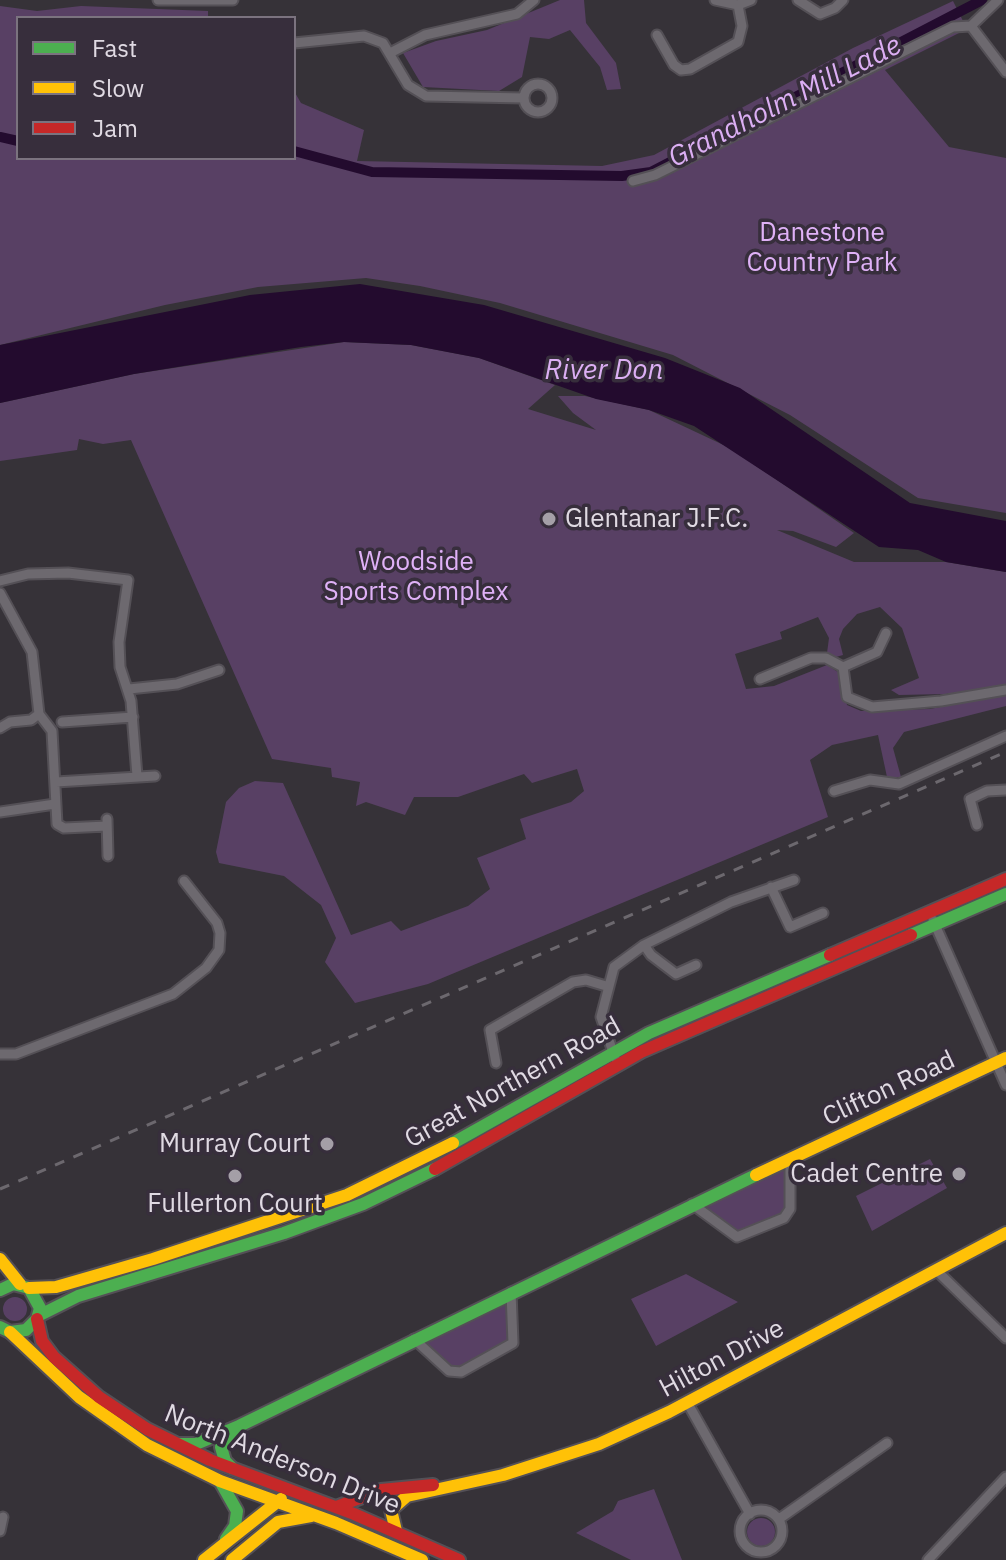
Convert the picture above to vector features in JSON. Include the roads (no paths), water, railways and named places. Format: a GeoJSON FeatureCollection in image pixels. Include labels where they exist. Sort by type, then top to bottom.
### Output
{"type":"FeatureCollection","features":[{"type":"Feature","properties":{"kind":"main road","name":"Great Northern Road"},"geometry":{"type":"LineString","coordinates":[[0,1290],[24,1286],[56,1287],[347,1195],[423,1160],[612,1051],[928,910],[1006,879]]}},
{"type":"Feature","properties":{"kind":"main road"},"geometry":{"type":"LineString","coordinates":[[935,924],[1006,894]]}},
{"type":"Feature","properties":{"kind":"main road","name":"Great Northern Road"},"geometry":{"type":"LineString","coordinates":[[38,1317],[78,1296],[309,1225],[409,1183],[618,1064],[935,924]]}},
{"type":"Feature","properties":{"kind":"main road","name":"Clifton Road"},"geometry":{"type":"LineString","coordinates":[[173,1443],[196,1444],[239,1426],[692,1204],[1001,1060]]}},
{"type":"Feature","properties":{"kind":"main road","name":"Hilton Drive"},"geometry":{"type":"LineString","coordinates":[[396,1531],[391,1512],[395,1503],[407,1496],[503,1475],[599,1444],[687,1402],[1006,1233]]}},
{"type":"Feature","properties":{"kind":"main road"},"geometry":{"type":"LineString","coordinates":[[0,1259],[24,1286]]}},
{"type":"Feature","properties":{"kind":"main road","name":"North Anderson Drive"},"geometry":{"type":"LineString","coordinates":[[24,1286],[38,1300],[37,1331],[46,1348],[84,1386],[121,1413],[173,1443],[396,1531],[459,1560]]}},
{"type":"Feature","properties":{"kind":"main road"},"geometry":{"type":"LineString","coordinates":[[3,1330],[26,1330],[38,1317]]}},
{"type":"Feature","properties":{"kind":"main road","name":"North Anderson Drive"},"geometry":{"type":"LineString","coordinates":[[3,1330],[52,1375],[123,1431],[220,1481],[319,1517],[422,1560]]}},
{"type":"Feature","properties":{"kind":"main road"},"geometry":{"type":"LineString","coordinates":[[234,1469],[225,1461],[221,1447],[239,1426]]}},
{"type":"Feature","properties":{"kind":"main road"},"geometry":{"type":"LineString","coordinates":[[219,1549],[237,1518],[235,1501],[220,1481]]}},
{"type":"Feature","properties":{"kind":"main road","name":"Hilton Drive"},"geometry":{"type":"LineString","coordinates":[[336,1507],[394,1488],[430,1484],[443,1487]]}},
{"type":"Feature","properties":{"kind":"main road"},"geometry":{"type":"LineString","coordinates":[[204,1560],[277,1502],[301,1493]]}},
{"type":"Feature","properties":{"kind":"main road"},"geometry":{"type":"LineString","coordinates":[[232,1560],[284,1519],[319,1517]]}},
{"type":"Feature","properties":{"kind":"street"},"geometry":{"type":"LineString","coordinates":[[158,0],[233,0]]}},
{"type":"Feature","properties":{"kind":"street"},"geometry":{"type":"LineString","coordinates":[[390,53],[425,35],[517,14],[534,0]]}},
{"type":"Feature","properties":{"kind":"street"},"geometry":{"type":"LineString","coordinates":[[715,0],[738,5],[751,0]]}},
{"type":"Feature","properties":{"kind":"street"},"geometry":{"type":"LineString","coordinates":[[798,0],[820,14],[835,8],[843,0]]}},
{"type":"Feature","properties":{"kind":"street"},"geometry":{"type":"LineString","coordinates":[[633,181],[655,175],[953,27],[971,26],[998,0]]}},
{"type":"Feature","properties":{"kind":"street"},"geometry":{"type":"LineString","coordinates":[[657,35],[674,65],[681,70],[690,69],[738,42],[742,26],[738,5]]}},
{"type":"Feature","properties":{"kind":"street"},"geometry":{"type":"LineString","coordinates":[[971,26],[1006,72]]}},
{"type":"Feature","properties":{"kind":"street"},"geometry":{"type":"LineString","coordinates":[[296,43],[364,36],[383,43],[408,85],[426,96],[524,98]]}},
{"type":"Feature","properties":{"kind":"street"},"geometry":{"type":"LineString","coordinates":[[0,581],[28,574],[68,573],[128,580],[119,642],[120,667],[129,689],[137,776]]}},
{"type":"Feature","properties":{"kind":"street"},"geometry":{"type":"LineString","coordinates":[[0,593],[34,659],[39,714],[52,731],[55,804],[60,827],[107,822],[108,856]]}},
{"type":"Feature","properties":{"kind":"street"},"geometry":{"type":"LineString","coordinates":[[760,679],[811,658],[826,658],[843,667],[862,662],[877,652],[886,633]]}},
{"type":"Feature","properties":{"kind":"street"},"geometry":{"type":"LineString","coordinates":[[843,667],[847,697],[872,707],[941,701],[1006,690]]}},
{"type":"Feature","properties":{"kind":"street"},"geometry":{"type":"LineString","coordinates":[[129,689],[177,684],[219,670]]}},
{"type":"Feature","properties":{"kind":"street"},"geometry":{"type":"LineString","coordinates":[[0,728],[10,722],[31,720],[39,714]]}},
{"type":"Feature","properties":{"kind":"street"},"geometry":{"type":"LineString","coordinates":[[62,722],[133,717]]}},
{"type":"Feature","properties":{"kind":"street"},"geometry":{"type":"LineString","coordinates":[[834,791],[870,780],[899,784],[1006,736]]}},
{"type":"Feature","properties":{"kind":"street"},"geometry":{"type":"LineString","coordinates":[[56,782],[155,776]]}},
{"type":"Feature","properties":{"kind":"street"},"geometry":{"type":"LineString","coordinates":[[977,825],[970,799],[987,791],[1006,790]]}},
{"type":"Feature","properties":{"kind":"street"},"geometry":{"type":"LineString","coordinates":[[0,812],[55,804]]}},
{"type":"Feature","properties":{"kind":"street"},"geometry":{"type":"LineString","coordinates":[[618,1064],[601,1024],[606,986],[614,967],[644,945],[731,902],[794,880]]}},
{"type":"Feature","properties":{"kind":"street"},"geometry":{"type":"LineString","coordinates":[[0,1054],[16,1054],[173,994],[206,968],[219,950],[220,933],[217,923],[184,881]]}},
{"type":"Feature","properties":{"kind":"street"},"geometry":{"type":"LineString","coordinates":[[771,887],[790,927],[823,913]]}},
{"type":"Feature","properties":{"kind":"street"},"geometry":{"type":"LineString","coordinates":[[928,910],[1001,1060],[1006,1085]]}},
{"type":"Feature","properties":{"kind":"street"},"geometry":{"type":"LineString","coordinates":[[644,945],[651,955],[676,974],[696,965]]}},
{"type":"Feature","properties":{"kind":"street"},"geometry":{"type":"LineString","coordinates":[[496,1063],[490,1030],[573,982],[586,980],[606,986]]}},
{"type":"Feature","properties":{"kind":"street"},"geometry":{"type":"LineString","coordinates":[[692,1204],[737,1237],[784,1218],[790,1209],[790,1159]]}},
{"type":"Feature","properties":{"kind":"street"},"geometry":{"type":"LineString","coordinates":[[936,1270],[1006,1338]]}},
{"type":"Feature","properties":{"kind":"street"},"geometry":{"type":"LineString","coordinates":[[414,1339],[449,1371],[461,1372],[513,1343],[511,1292]]}},
{"type":"Feature","properties":{"kind":"street"},"geometry":{"type":"LineString","coordinates":[[687,1402],[750,1514]]}},
{"type":"Feature","properties":{"kind":"street"},"geometry":{"type":"LineString","coordinates":[[779,1519],[887,1443]]}},
{"type":"Feature","properties":{"kind":"street"},"geometry":{"type":"LineString","coordinates":[[928,1560],[1006,1477]]}},
{"type":"Feature","properties":{"kind":"street"},"geometry":{"type":"LineString","coordinates":[[769,1511],[779,1519],[781,1540],[771,1550],[757,1552],[745,1545],[740,1532],[750,1514],[769,1511]]}},
{"type":"Feature","properties":{"kind":"street"},"geometry":{"type":"LineString","coordinates":[[0,1531],[3,1517]]}},
{"type":"Feature","properties":{"kind":"water","name":"River Don"},"geometry":{"type":"Polygon","coordinates":[[[360,284],[484,305],[665,358],[740,388],[910,503],[1006,521],[1006,572],[946,562],[918,550],[879,547],[694,426],[649,410],[596,399],[479,358],[411,345],[344,342],[301,347],[134,374],[0,403],[0,345],[250,295],[360,284]]]}},
{"type":"Feature","properties":{"kind":"waterway","name":"Grandholm Mill Lade"},"geometry":{"type":"LineString","coordinates":[[296,152],[372,172],[622,176],[651,172],[982,0]]}},
{"type":"Feature","properties":{"kind":"waterway","name":"Grandholm Mill Lade"},"geometry":{"type":"LineString","coordinates":[[0,137],[16,141]]}},
{"type":"Feature","properties":{"kind":"railway"},"geometry":{"type":"LineString","coordinates":[[0,1189],[1006,752]]}},
{"type":"Feature","properties":{"kind":"place","name":"Glentanar J.F.C."},"geometry":{"type":"Point","coordinates":[549,519]}},
{"type":"Feature","properties":{"kind":"place","name":"Murray Court"},"geometry":{"type":"Point","coordinates":[327,1144]}},
{"type":"Feature","properties":{"kind":"place","name":"Cadet Centre"},"geometry":{"type":"Point","coordinates":[959,1174]}},
{"type":"Feature","properties":{"kind":"place","name":"Fullerton Court"},"geometry":{"type":"Point","coordinates":[235,1176]}},
{"type":"Feature","properties":{"kind":"park label","name":"Danestone Country Park"},"geometry":{"type":"Point","coordinates":[822,248]}},
{"type":"Feature","properties":{"kind":"park label","name":"Woodside Sports Complex"},"geometry":{"type":"Point","coordinates":[416,577]}}]}
